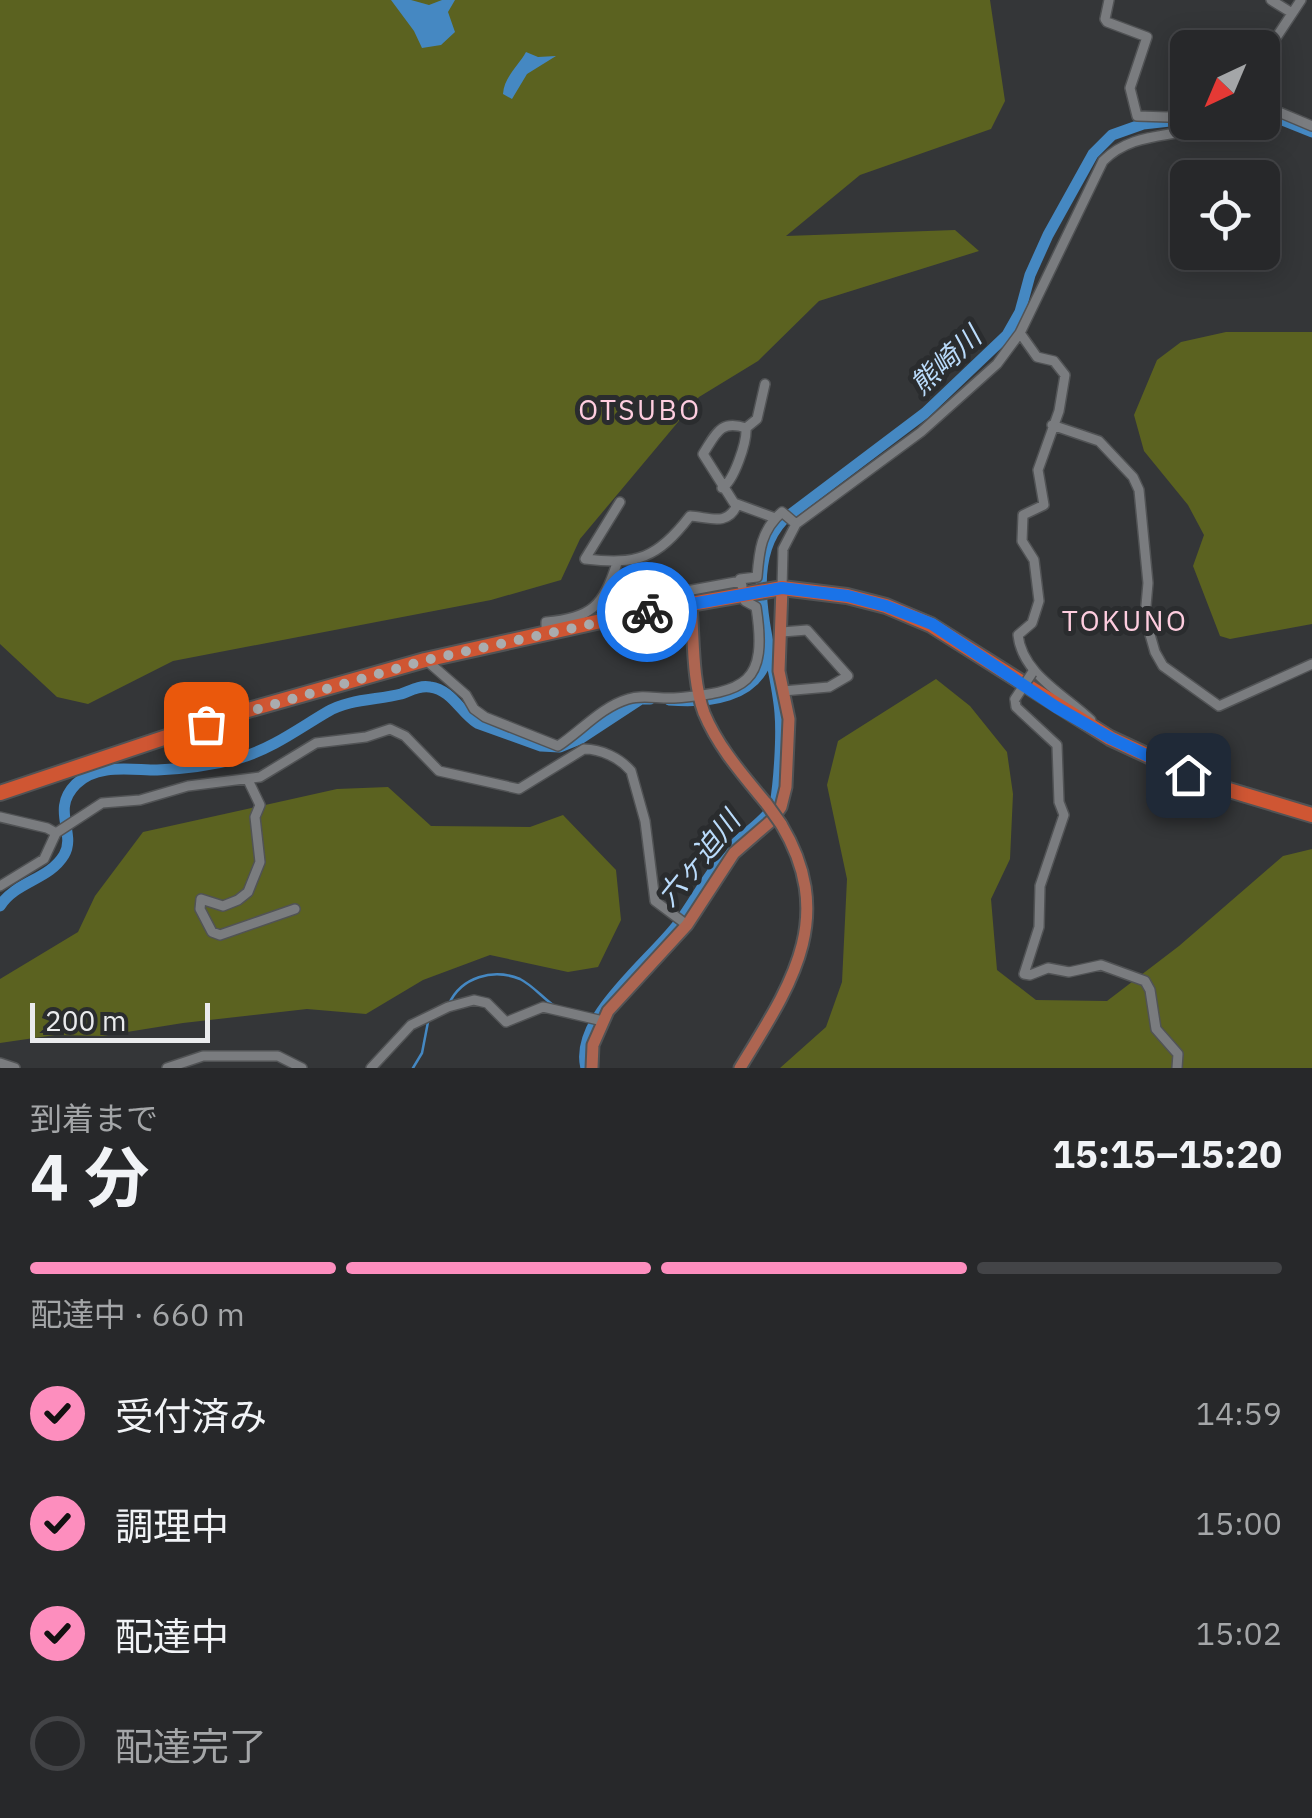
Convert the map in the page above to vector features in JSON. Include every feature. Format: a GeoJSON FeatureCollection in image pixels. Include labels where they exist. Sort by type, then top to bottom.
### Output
{"type":"FeatureCollection","features":[{"type":"Feature","properties":{"kind":"highway"},"geometry":{"type":"LineString","coordinates":[[0,794],[241,712],[426,660],[714,593],[755,589],[848,596],[932,624],[1110,738],[1209,784],[1312,815]]}},
{"type":"Feature","properties":{"kind":"main road"},"geometry":{"type":"LineString","coordinates":[[592,1068],[599,1020],[734,854],[771,821],[781,806],[786,787],[788,718],[779,671],[782,632],[755,589]]}},
{"type":"Feature","properties":{"kind":"main road"},"geometry":{"type":"LineString","coordinates":[[683,602],[701,700],[735,766],[781,824],[801,867],[806,924],[799,961],[788,989],[740,1068]]}},
{"type":"Feature","properties":{"kind":"street"},"geometry":{"type":"LineString","coordinates":[[1109,0],[1107,22],[1147,37],[1130,88],[1137,116],[1170,115]]}},
{"type":"Feature","properties":{"kind":"street"},"geometry":{"type":"LineString","coordinates":[[1271,0],[1292,13]]}},
{"type":"Feature","properties":{"kind":"street"},"geometry":{"type":"LineString","coordinates":[[1280,31],[1301,0]]}},
{"type":"Feature","properties":{"kind":"street"},"geometry":{"type":"LineString","coordinates":[[1280,113],[1312,126]]}},
{"type":"Feature","properties":{"kind":"street"},"geometry":{"type":"LineString","coordinates":[[755,589],[783,549],[794,523],[921,432],[998,364],[1020,333],[1102,162],[1117,147],[1170,130]]}},
{"type":"Feature","properties":{"kind":"street"},"geometry":{"type":"LineString","coordinates":[[1020,333],[1037,357],[1054,360],[1065,372],[1061,404],[1038,470],[1044,506],[1023,515],[1022,541],[1034,560],[1039,601],[1032,623],[1018,635],[1022,657],[1090,719],[1090,726]]}},
{"type":"Feature","properties":{"kind":"street"},"geometry":{"type":"LineString","coordinates":[[746,428],[757,419],[765,384]]}},
{"type":"Feature","properties":{"kind":"street"},"geometry":{"type":"LineString","coordinates":[[1052,425],[1099,441],[1133,476],[1139,490],[1148,583],[1145,617],[1163,666],[1219,706],[1312,664]]}},
{"type":"Feature","properties":{"kind":"street"},"geometry":{"type":"LineString","coordinates":[[746,428],[724,426],[702,454],[737,505],[794,523]]}},
{"type":"Feature","properties":{"kind":"street"},"geometry":{"type":"LineString","coordinates":[[722,488],[732,480],[746,428]]}},
{"type":"Feature","properties":{"kind":"street"},"geometry":{"type":"LineString","coordinates":[[620,502],[585,560],[642,560],[676,533],[690,516],[724,519],[731,516],[737,505]]}},
{"type":"Feature","properties":{"kind":"street"},"geometry":{"type":"LineString","coordinates":[[426,660],[466,695],[484,717],[558,746],[624,700],[638,696],[701,700],[747,682],[760,658],[755,589],[761,542],[779,516]]}},
{"type":"Feature","properties":{"kind":"street"},"geometry":{"type":"LineString","coordinates":[[546,633],[546,622],[585,614],[602,602],[617,563]]}},
{"type":"Feature","properties":{"kind":"street"},"geometry":{"type":"LineString","coordinates":[[654,596],[683,602]]}},
{"type":"Feature","properties":{"kind":"street"},"geometry":{"type":"LineString","coordinates":[[782,632],[807,630],[848,676],[829,688],[783,690]]}},
{"type":"Feature","properties":{"kind":"street"},"geometry":{"type":"LineString","coordinates":[[1034,672],[1015,699],[1016,707],[1057,745],[1059,802],[1064,814],[1040,886],[1039,926],[1024,974],[1048,968],[1069,972],[1101,965],[1144,981],[1150,990],[1156,1029],[1178,1054],[1177,1068]]}},
{"type":"Feature","properties":{"kind":"street"},"geometry":{"type":"LineString","coordinates":[[0,886],[44,860],[56,833],[102,803],[140,800],[188,786],[260,778],[316,743],[366,737],[390,729],[405,736],[439,771],[519,789],[580,750],[595,749],[626,765],[645,821],[655,901],[683,921]]}},
{"type":"Feature","properties":{"kind":"street"},"geometry":{"type":"LineString","coordinates":[[576,734],[580,750]]}},
{"type":"Feature","properties":{"kind":"street"},"geometry":{"type":"LineString","coordinates":[[248,780],[260,805],[255,817],[260,862],[256,876],[248,892],[238,900],[223,906],[202,899],[200,909],[209,928],[220,935],[294,909]]}},
{"type":"Feature","properties":{"kind":"street"},"geometry":{"type":"LineString","coordinates":[[0,817],[56,833]]}},
{"type":"Feature","properties":{"kind":"street"},"geometry":{"type":"LineString","coordinates":[[371,1068],[411,1025],[448,1007],[474,1000],[487,1003],[506,1022],[543,1007],[599,1020]]}},
{"type":"Feature","properties":{"kind":"street"},"geometry":{"type":"LineString","coordinates":[[167,1068],[203,1056],[278,1056],[302,1068]]}},
{"type":"Feature","properties":{"kind":"street"},"geometry":{"type":"LineString","coordinates":[[0,1063],[15,1068]]}},
{"type":"Feature","properties":{"kind":"green space"},"geometry":{"type":"Polygon","coordinates":[[[0,0],[990,0],[1005,101],[991,129],[860,175],[786,236],[955,230],[979,251],[819,301],[758,361],[699,397],[580,539],[561,580],[491,600],[173,661],[88,704],[57,697],[0,644],[0,0]]]}},
{"type":"Feature","properties":{"kind":"green space"},"geometry":{"type":"Polygon","coordinates":[[[1226,332],[1312,332],[1312,624],[1230,639],[1220,636],[1193,566],[1204,535],[1188,505],[1144,451],[1134,415],[1157,360],[1181,342],[1226,332]]]}},
{"type":"Feature","properties":{"kind":"green space"},"geometry":{"type":"Polygon","coordinates":[[[936,679],[970,706],[1007,752],[1013,794],[1010,859],[991,899],[997,970],[1036,1000],[1107,1001],[1179,946],[1283,856],[1312,849],[1312,1068],[780,1068],[826,1027],[842,982],[847,879],[827,785],[838,741],[936,679]]]}},
{"type":"Feature","properties":{"kind":"green space"},"geometry":{"type":"Polygon","coordinates":[[[388,787],[431,826],[530,827],[563,815],[616,870],[621,920],[598,967],[568,972],[490,955],[423,980],[366,1014],[307,1009],[102,1036],[55,1035],[0,1043],[0,979],[78,932],[95,896],[143,832],[337,789],[388,787]]]}},
{"type":"Feature","properties":{"kind":"water"},"geometry":{"type":"Polygon","coordinates":[[[391,0],[429,5],[455,0],[448,12],[455,32],[441,45],[422,48],[391,0]]]}},
{"type":"Feature","properties":{"kind":"water"},"geometry":{"type":"Polygon","coordinates":[[[526,52],[538,57],[556,56],[527,74],[512,99],[503,94],[504,88],[526,52]]]}},
{"type":"Feature","properties":{"kind":"waterway","name":"熊崎川"},"geometry":{"type":"LineString","coordinates":[[1280,119],[1312,132]]}},
{"type":"Feature","properties":{"kind":"waterway","name":"熊崎川"},"geometry":{"type":"LineString","coordinates":[[586,1068],[585,1049],[602,1011],[678,924],[736,842],[775,805],[780,713],[761,587],[770,540],[783,520],[925,413],[1007,335],[1020,312],[1030,275],[1048,235],[1093,154],[1112,135],[1143,124],[1170,121]]}},
{"type":"Feature","properties":{"kind":"waterway"},"geometry":{"type":"LineString","coordinates":[[669,700],[729,695],[753,681],[768,655]]}},
{"type":"Feature","properties":{"kind":"waterway"},"geometry":{"type":"LineString","coordinates":[[0,906],[15,891],[50,870],[64,855],[68,838],[65,803],[76,784],[94,773],[178,769],[240,758],[274,744],[335,708],[422,687],[444,692],[477,723],[541,746],[560,747],[580,739],[641,699],[650,699]]}},
{"type":"Feature","properties":{"kind":"waterway"},"geometry":{"type":"LineString","coordinates":[[449,1004],[470,981],[499,974],[529,984],[553,1005]]}},
{"type":"Feature","properties":{"kind":"waterway"},"geometry":{"type":"LineString","coordinates":[[413,1068],[422,1053],[428,1022]]}},
{"type":"Feature","properties":{"kind":"way so far"},"geometry":{"type":"LineString","coordinates":[[206,724],[426,660],[647,612]]}},
{"type":"Feature","properties":{"kind":"district","name":"OTSUBO"},"geometry":{"type":"Point","coordinates":[640,409]}},
{"type":"Feature","properties":{"kind":"district","name":"TOKUNO"},"geometry":{"type":"Point","coordinates":[1125,620]}},
{"type":"Feature","properties":{"kind":"route"},"geometry":{"type":"LineString","coordinates":[[647,612],[782,588],[848,596],[886,606],[932,624],[1056,707],[1188,775]]}},
{"type":"Feature","properties":{"kind":"water label","name":"六ヶ迫川"},"geometry":{"type":"Point","coordinates":[698,858]}}]}
